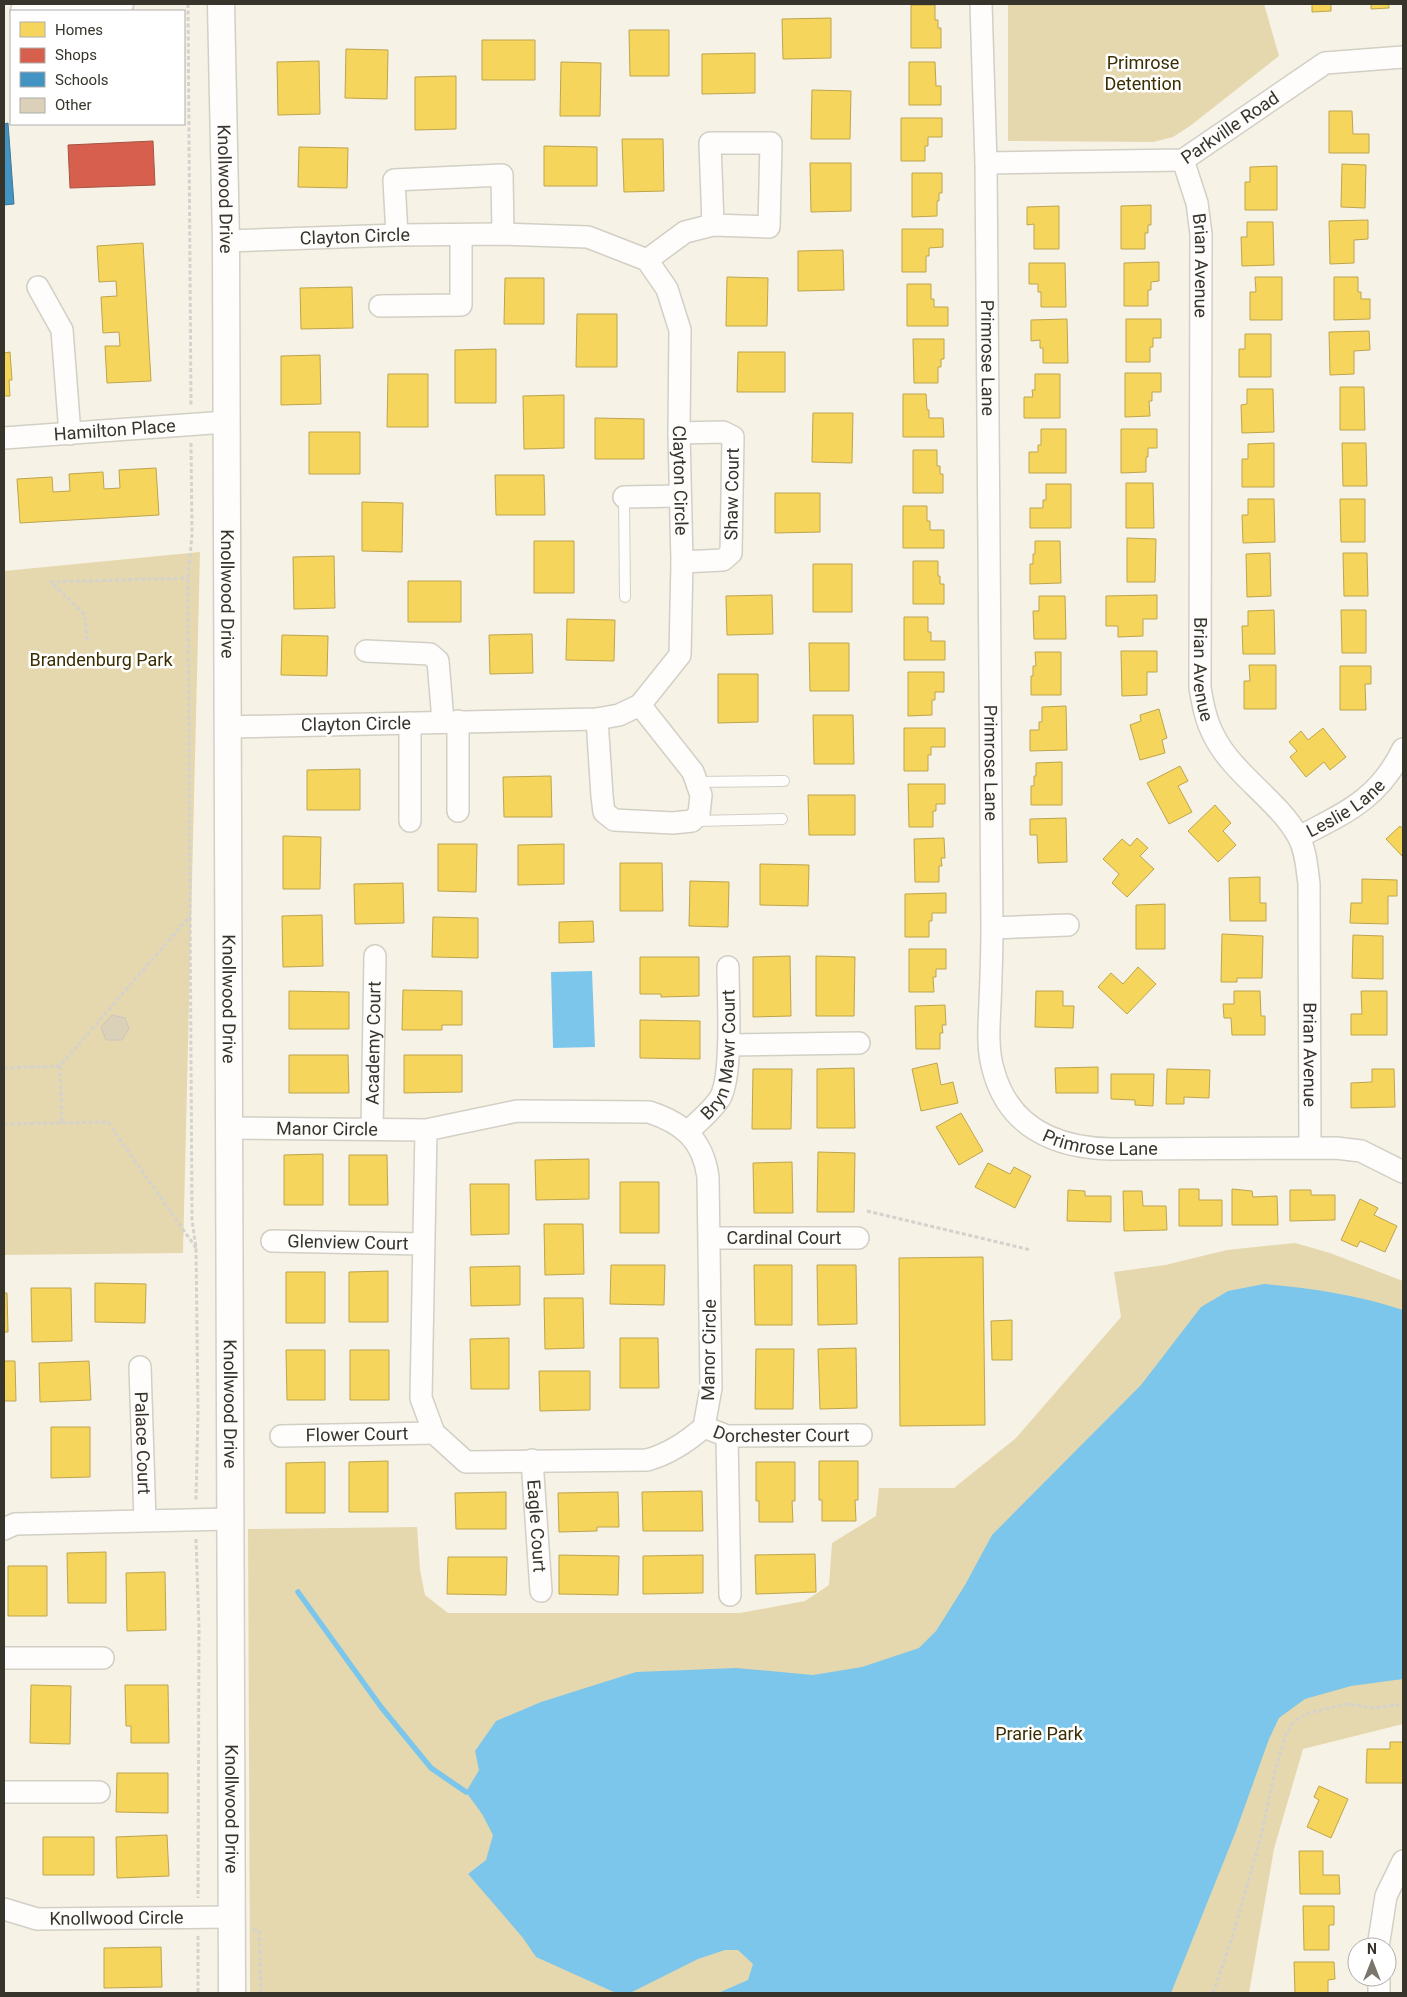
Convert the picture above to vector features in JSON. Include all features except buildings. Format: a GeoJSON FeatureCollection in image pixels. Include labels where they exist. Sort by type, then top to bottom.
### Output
{"type":"FeatureCollection","features":[{"type":"Feature","properties":{"kind":"street"},"geometry":{"type":"LineString","coordinates":[[38,10],[120,4]]}},
{"type":"Feature","properties":{"kind":"street","name":"Knollwood Drive"},"geometry":{"type":"LineString","coordinates":[[221,4],[226,242],[232,1993]]}},
{"type":"Feature","properties":{"kind":"street","name":"Primrose Lane"},"geometry":{"type":"LineString","coordinates":[[981,4],[986,163],[992,928],[989,1041],[990,1055],[997,1083],[1014,1111],[1027,1124],[1044,1136],[1060,1142],[1091,1148],[1336,1148],[1361,1151],[1403,1172]]}},
{"type":"Feature","properties":{"kind":"street","name":"Parkville Road"},"geometry":{"type":"LineString","coordinates":[[986,163],[1183,160],[1325,63],[1403,57]]}},
{"type":"Feature","properties":{"kind":"street"},"geometry":{"type":"LineString","coordinates":[[646,260],[685,232],[713,225],[769,227],[771,143],[710,143],[713,225]]}},
{"type":"Feature","properties":{"kind":"street","name":"Brian Avenue"},"geometry":{"type":"LineString","coordinates":[[1183,160],[1197,203],[1201,234],[1200,688],[1213,736],[1221,748],[1299,836],[1307,866],[1309,884],[1310,1147]]}},
{"type":"Feature","properties":{"kind":"street"},"geometry":{"type":"LineString","coordinates":[[396,235],[394,180],[502,175],[503,234]]}},
{"type":"Feature","properties":{"kind":"street","name":"Clayton Circle"},"geometry":{"type":"LineString","coordinates":[[226,242],[396,235],[503,234],[588,236],[646,260],[667,289],[680,330],[679,433],[682,562],[680,655],[640,705],[619,715],[597,719],[227,727]]}},
{"type":"Feature","properties":{"kind":"street"},"geometry":{"type":"LineString","coordinates":[[380,306],[461,305],[461,235]]}},
{"type":"Feature","properties":{"kind":"street"},"geometry":{"type":"LineString","coordinates":[[38,287],[62,330],[70,434]]}},
{"type":"Feature","properties":{"kind":"street","name":"Hamilton Place"},"geometry":{"type":"LineString","coordinates":[[4,438],[226,422]]}},
{"type":"Feature","properties":{"kind":"street","name":"Shaw Court"},"geometry":{"type":"LineString","coordinates":[[679,433],[723,432],[733,438],[731,552],[723,560],[682,562]]}},
{"type":"Feature","properties":{"kind":"street"},"geometry":{"type":"LineString","coordinates":[[624,497],[680,496]]}},
{"type":"Feature","properties":{"kind":"street"},"geometry":{"type":"LineString","coordinates":[[366,652],[430,654],[438,661],[451,721],[458,811]]}},
{"type":"Feature","properties":{"kind":"street"},"geometry":{"type":"LineString","coordinates":[[597,719],[604,812],[614,820],[673,824],[692,821],[699,814],[700,794],[693,772],[640,705]]}},
{"type":"Feature","properties":{"kind":"street"},"geometry":{"type":"LineString","coordinates":[[410,723],[410,821]]}},
{"type":"Feature","properties":{"kind":"street","name":"Leslie Lane"},"geometry":{"type":"LineString","coordinates":[[1299,836],[1361,803],[1390,772],[1403,749]]}},
{"type":"Feature","properties":{"kind":"street"},"geometry":{"type":"LineString","coordinates":[[992,928],[1068,925]]}},
{"type":"Feature","properties":{"kind":"street","name":"Academy Court"},"geometry":{"type":"LineString","coordinates":[[372,1129],[375,956]]}},
{"type":"Feature","properties":{"kind":"street","name":"Bryn Mawr Court"},"geometry":{"type":"LineString","coordinates":[[688,1132],[719,1099],[725,1087],[729,1045],[728,967]]}},
{"type":"Feature","properties":{"kind":"street"},"geometry":{"type":"LineString","coordinates":[[729,1045],[859,1043]]}},
{"type":"Feature","properties":{"kind":"street","name":"Manor Circle"},"geometry":{"type":"LineString","coordinates":[[228,1128],[426,1130],[517,1111],[629,1111],[649,1112],[668,1118],[688,1132],[706,1162],[708,1178],[711,1388],[704,1427]]}},
{"type":"Feature","properties":{"kind":"street"},"geometry":{"type":"LineString","coordinates":[[426,1130],[421,1398],[434,1434],[466,1462],[647,1460],[678,1447],[704,1427]]}},
{"type":"Feature","properties":{"kind":"street","name":"Cardinal Court"},"geometry":{"type":"LineString","coordinates":[[710,1238],[858,1238]]}},
{"type":"Feature","properties":{"kind":"street","name":"Glenview Court"},"geometry":{"type":"LineString","coordinates":[[272,1241],[423,1244]]}},
{"type":"Feature","properties":{"kind":"street","name":"Palace Court"},"geometry":{"type":"LineString","coordinates":[[140,1367],[145,1520]]}},
{"type":"Feature","properties":{"kind":"street","name":"Dorchester Court"},"geometry":{"type":"LineString","coordinates":[[704,1427],[727,1436],[861,1435]]}},
{"type":"Feature","properties":{"kind":"street","name":"Flower Court"},"geometry":{"type":"LineString","coordinates":[[281,1436],[434,1434]]}},
{"type":"Feature","properties":{"kind":"street"},"geometry":{"type":"LineString","coordinates":[[727,1436],[730,1595]]}},
{"type":"Feature","properties":{"kind":"street","name":"Eagle Court"},"geometry":{"type":"LineString","coordinates":[[532,1460],[541,1591]]}},
{"type":"Feature","properties":{"kind":"street"},"geometry":{"type":"LineString","coordinates":[[4,1529],[15,1524],[230,1519]]}},
{"type":"Feature","properties":{"kind":"street"},"geometry":{"type":"LineString","coordinates":[[4,1658],[103,1658]]}},
{"type":"Feature","properties":{"kind":"street"},"geometry":{"type":"LineString","coordinates":[[4,1792],[100,1792]]}},
{"type":"Feature","properties":{"kind":"street"},"geometry":{"type":"LineString","coordinates":[[1380,1937],[1386,1896],[1403,1861]]}},
{"type":"Feature","properties":{"kind":"street","name":"Knollwood Circle"},"geometry":{"type":"LineString","coordinates":[[4,1909],[37,1919],[231,1916]]}},
{"type":"Feature","properties":{"kind":"lane"},"geometry":{"type":"LineString","coordinates":[[624,497],[625,597]]}},
{"type":"Feature","properties":{"kind":"lane"},"geometry":{"type":"LineString","coordinates":[[696,782],[784,781]]}},
{"type":"Feature","properties":{"kind":"lane"},"geometry":{"type":"LineString","coordinates":[[692,821],[782,819]]}},
{"type":"Feature","properties":{"kind":"path"},"geometry":{"type":"LineString","coordinates":[[188,4],[191,183],[192,535],[188,578],[192,1220],[196,1248],[198,1412],[196,1520],[199,1627],[198,1901]]}},
{"type":"Feature","properties":{"kind":"path"},"geometry":{"type":"LineString","coordinates":[[86,640],[85,615],[52,582],[188,578]]}},
{"type":"Feature","properties":{"kind":"path"},"geometry":{"type":"LineString","coordinates":[[62,1123],[60,1066],[190,916]]}},
{"type":"Feature","properties":{"kind":"path"},"geometry":{"type":"LineString","coordinates":[[4,1068],[60,1066]]}},
{"type":"Feature","properties":{"kind":"path"},"geometry":{"type":"LineString","coordinates":[[4,1124],[108,1122],[196,1248]]}},
{"type":"Feature","properties":{"kind":"path"},"geometry":{"type":"LineString","coordinates":[[867,1211],[1030,1250]]}},
{"type":"Feature","properties":{"kind":"path"},"geometry":{"type":"LineString","coordinates":[[1212,1993],[1232,1938],[1255,1858],[1283,1743],[1293,1722],[1308,1713],[1347,1704],[1375,1708],[1403,1704]]}},
{"type":"Feature","properties":{"kind":"path"},"geometry":{"type":"LineString","coordinates":[[259,1930],[261,1993]]}},
{"type":"Feature","properties":{"kind":"path"},"geometry":{"type":"LineString","coordinates":[[198,1931],[198,1993]]}},
{"type":"Feature","properties":{"kind":"green space","name":"Primrose Detention"},"geometry":{"type":"Polygon","coordinates":[[[1008,4],[1264,4],[1279,56],[1190,126],[1173,137],[1153,142],[1008,141],[1008,4]]]}},
{"type":"Feature","properties":{"kind":"green space","name":"Brandenburg Park"},"geometry":{"type":"Polygon","coordinates":[[[200,552],[183,1253],[4,1255],[4,571],[200,552]]]}},
{"type":"Feature","properties":{"kind":"green space","name":"Prarie Park"},"geometry":{"type":"Polygon","coordinates":[[[1295,1243],[1330,1253],[1403,1281],[1403,1724],[1303,1749],[1274,1849],[1249,1993],[250,1993],[248,1529],[417,1527],[420,1570],[425,1595],[448,1613],[740,1613],[805,1601],[829,1585],[832,1543],[876,1516],[879,1488],[954,1488],[1016,1438],[1121,1317],[1114,1272],[1165,1265],[1227,1250],[1295,1243]]]}},
{"type":"Feature","properties":{"kind":"water"},"geometry":{"type":"Polygon","coordinates":[[[592,971],[595,1047],[553,1048],[551,972],[592,971]]]}},
{"type":"Feature","properties":{"kind":"water","name":"Prarie Park"},"geometry":{"type":"Polygon","coordinates":[[[1264,1284],[1334,1293],[1369,1300],[1403,1310],[1403,1679],[1351,1686],[1305,1699],[1279,1718],[1269,1739],[1236,1831],[1171,1993],[718,1993],[748,1980],[753,1964],[738,1950],[725,1950],[698,1959],[630,1993],[616,1993],[536,1957],[523,1938],[468,1874],[486,1860],[493,1835],[482,1814],[466,1792],[479,1770],[475,1751],[496,1721],[541,1702],[636,1672],[736,1668],[813,1675],[862,1667],[919,1648],[936,1631],[965,1585],[992,1535],[1141,1385],[1201,1307],[1228,1291],[1264,1284]]]}},
{"type":"Feature","properties":{"kind":"waterway"},"geometry":{"type":"LineString","coordinates":[[298,1592],[381,1707],[431,1768],[466,1792]]}}]}
